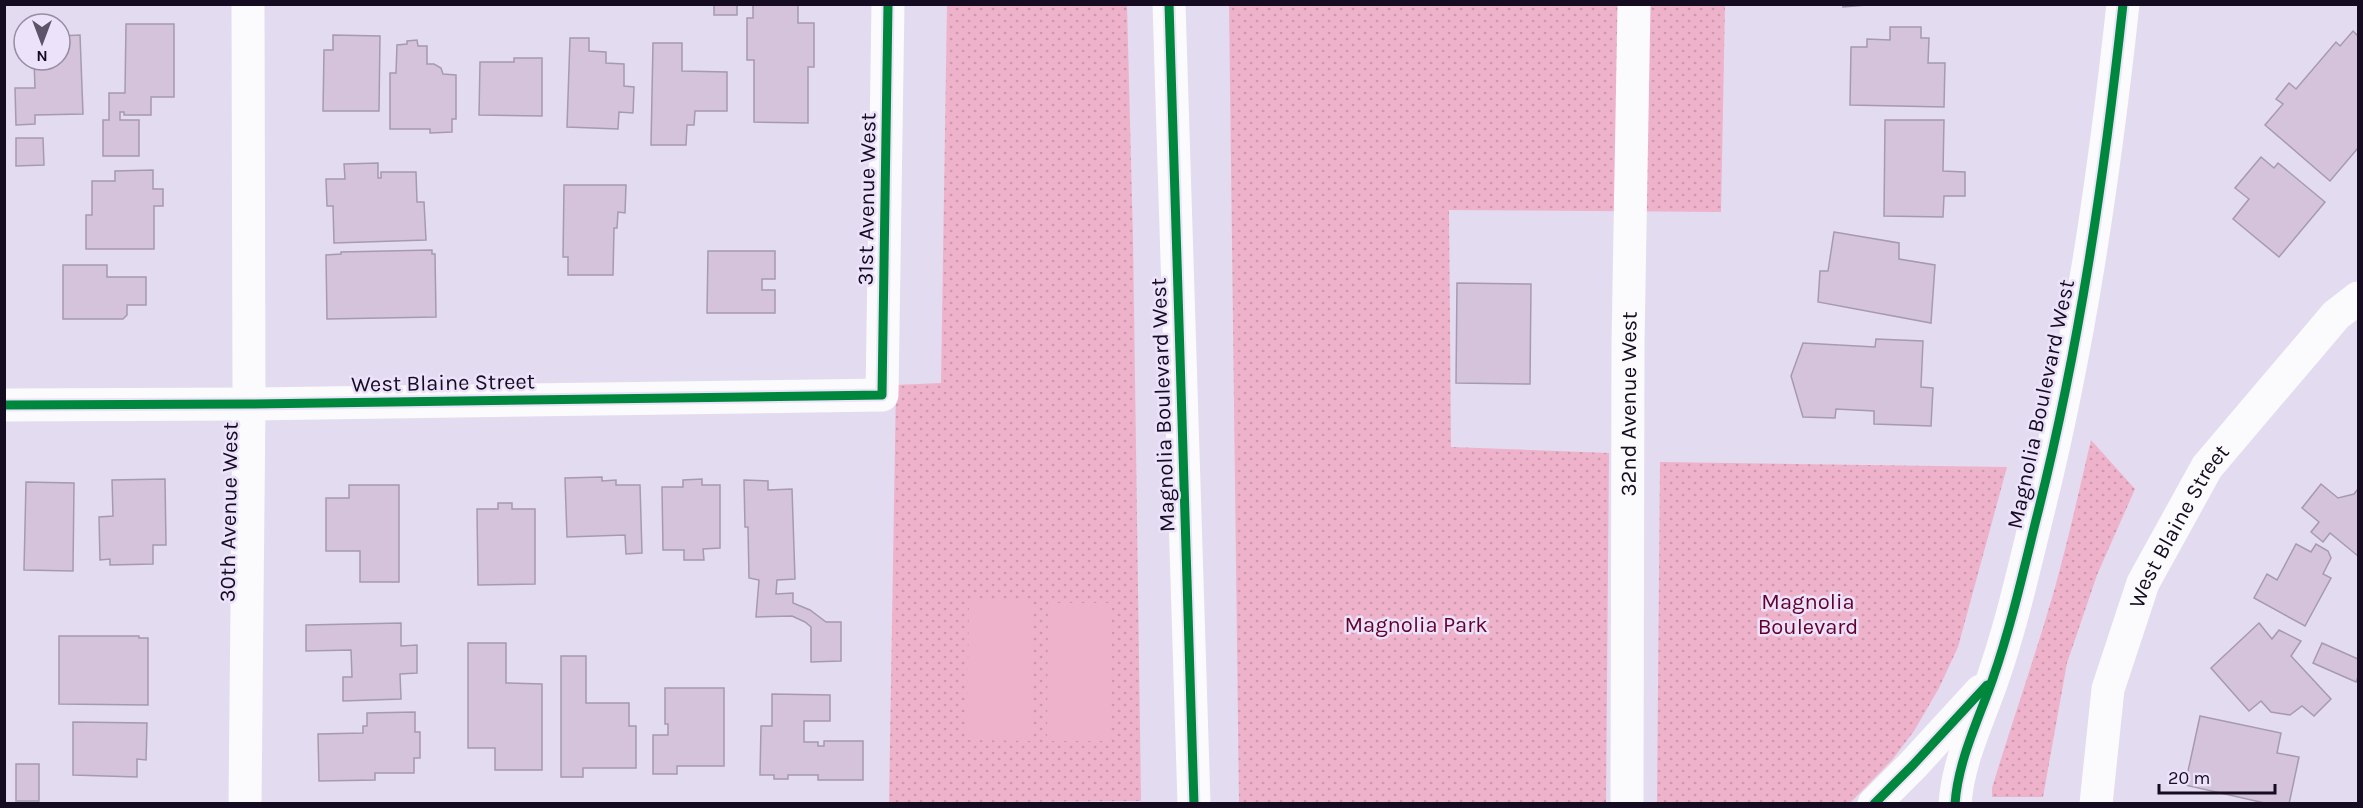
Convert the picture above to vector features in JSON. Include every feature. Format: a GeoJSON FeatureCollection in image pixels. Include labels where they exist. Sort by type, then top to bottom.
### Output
{"type":"FeatureCollection","features":[{"type":"Feature","properties":{"kind":"street","name":"30th Avenue West"},"geometry":{"type":"LineString","coordinates":[[245,804],[249,404],[248,4]]}},
{"type":"Feature","properties":{"kind":"street","name":"31st Avenue West"},"geometry":{"type":"LineString","coordinates":[[882,395],[888,4]]}},
{"type":"Feature","properties":{"kind":"street","name":"Magnolia Boulevard West"},"geometry":{"type":"LineString","coordinates":[[1169,4],[1194,804]]}},
{"type":"Feature","properties":{"kind":"street","name":"32nd Avenue West"},"geometry":{"type":"LineString","coordinates":[[1627,804],[1628,343],[1634,4]]}},
{"type":"Feature","properties":{"kind":"street","name":"Magnolia Boulevard West"},"geometry":{"type":"LineString","coordinates":[[1955,804],[1956,786],[1964,759],[2008,632],[2067,389],[2107,145],[2123,4]]}},
{"type":"Feature","properties":{"kind":"street","name":"West Blaine Street"},"geometry":{"type":"LineString","coordinates":[[2096,804],[2108,689],[2143,583],[2207,467],[2336,315],[2358,298]]}},
{"type":"Feature","properties":{"kind":"street","name":"West Blaine Street"},"geometry":{"type":"LineString","coordinates":[[4,405],[882,395]]}},
{"type":"Feature","properties":{"kind":"street"},"geometry":{"type":"LineString","coordinates":[[1874,804],[1993,679]]}},
{"type":"Feature","properties":{"kind":"green space"},"geometry":{"type":"Polygon","coordinates":[[[947,5],[1127,5],[1133,239],[1141,801],[889,803],[896,385],[941,383],[947,5]]]}},
{"type":"Feature","properties":{"kind":"green space","name":"Magnolia Park"},"geometry":{"type":"Polygon","coordinates":[[[1229,5],[1725,5],[1721,212],[1449,210],[1451,447],[1609,453],[1606,803],[1239,803],[1229,5]]]}},
{"type":"Feature","properties":{"kind":"green space"},"geometry":{"type":"Polygon","coordinates":[[[2091,440],[2135,489],[2097,575],[2067,663],[2043,797],[1992,797],[1992,788],[2054,591],[2091,440]]]}},
{"type":"Feature","properties":{"kind":"green space","name":"Magnolia Boulevard"},"geometry":{"type":"Polygon","coordinates":[[[1660,462],[2007,467],[1958,647],[1939,688],[1914,731],[1892,760],[1850,803],[1657,803],[1660,462]]]}},
{"type":"Feature","properties":{"kind":"green space"},"geometry":{"type":"Polygon","coordinates":[[[969,601],[1032,602],[1031,741],[967,740],[969,601]]]}},
{"type":"Feature","properties":{"kind":"green space"},"geometry":{"type":"Polygon","coordinates":[[[1048,603],[1112,603],[1111,741],[1047,741],[1048,603]]]}},
{"type":"Feature","properties":{"kind":"building"},"geometry":{"type":"Polygon","coordinates":[[[714,4],[737,4],[737,15],[714,15],[714,4]]]}},
{"type":"Feature","properties":{"kind":"building"},"geometry":{"type":"Polygon","coordinates":[[[753,4],[798,5],[798,23],[814,23],[814,67],[808,67],[808,123],[754,122],[754,60],[747,60],[747,18],[753,18],[753,4]]]}},
{"type":"Feature","properties":{"kind":"building"},"geometry":{"type":"Polygon","coordinates":[[[1843,4],[1879,4],[1843,7],[1843,4]]]}},
{"type":"Feature","properties":{"kind":"building"},"geometry":{"type":"Polygon","coordinates":[[[126,24],[174,24],[174,97],[151,97],[151,115],[124,115],[124,112],[120,112],[120,120],[139,120],[139,156],[103,156],[103,120],[109,120],[109,93],[125,93],[126,24]]]}},
{"type":"Feature","properties":{"kind":"building"},"geometry":{"type":"Polygon","coordinates":[[[1890,27],[1921,27],[1921,38],[1929,38],[1928,63],[1945,63],[1944,107],[1850,105],[1851,47],[1867,47],[1867,39],[1890,40],[1890,27]]]}},
{"type":"Feature","properties":{"kind":"building"},"geometry":{"type":"Polygon","coordinates":[[[2353,31],[2358,36],[2358,148],[2330,181],[2265,125],[2283,104],[2276,99],[2289,83],[2296,89],[2336,42],[2340,46],[2353,31]]]}},
{"type":"Feature","properties":{"kind":"building"},"geometry":{"type":"Polygon","coordinates":[[[72,35],[80,35],[83,114],[35,115],[35,124],[16,125],[15,88],[35,88],[34,72],[72,72],[72,35]]]}},
{"type":"Feature","properties":{"kind":"building"},"geometry":{"type":"Polygon","coordinates":[[[333,35],[380,36],[379,111],[323,111],[324,50],[333,50],[333,35]]]}},
{"type":"Feature","properties":{"kind":"building"},"geometry":{"type":"Polygon","coordinates":[[[570,38],[589,38],[589,51],[606,52],[606,63],[624,64],[624,86],[634,87],[633,113],[619,112],[618,129],[567,127],[570,38]]]}},
{"type":"Feature","properties":{"kind":"building"},"geometry":{"type":"Polygon","coordinates":[[[417,40],[418,46],[427,46],[427,64],[434,64],[441,68],[443,74],[456,75],[456,119],[452,119],[452,132],[430,133],[430,129],[390,129],[390,73],[396,73],[397,45],[417,40]]]}},
{"type":"Feature","properties":{"kind":"building"},"geometry":{"type":"Polygon","coordinates":[[[653,43],[682,43],[682,71],[727,72],[727,111],[695,111],[694,125],[687,125],[686,145],[651,145],[653,43]]]}},
{"type":"Feature","properties":{"kind":"building"},"geometry":{"type":"Polygon","coordinates":[[[514,58],[542,58],[542,116],[479,115],[480,62],[514,62],[514,58]]]}},
{"type":"Feature","properties":{"kind":"building"},"geometry":{"type":"Polygon","coordinates":[[[1885,120],[1944,120],[1943,171],[1965,172],[1965,196],[1944,196],[1943,217],[1884,216],[1885,120]]]}},
{"type":"Feature","properties":{"kind":"building"},"geometry":{"type":"Polygon","coordinates":[[[16,138],[43,138],[44,165],[16,166],[16,138]]]}},
{"type":"Feature","properties":{"kind":"building"},"geometry":{"type":"Polygon","coordinates":[[[2261,157],[2274,168],[2278,163],[2325,202],[2279,257],[2233,219],[2249,199],[2235,188],[2261,157]]]}},
{"type":"Feature","properties":{"kind":"building"},"geometry":{"type":"Polygon","coordinates":[[[378,163],[378,178],[381,178],[381,172],[416,172],[417,202],[424,202],[426,240],[334,243],[333,206],[327,206],[326,179],[345,179],[344,164],[378,163]]]}},
{"type":"Feature","properties":{"kind":"building"},"geometry":{"type":"Polygon","coordinates":[[[153,170],[153,189],[163,189],[163,206],[154,206],[154,249],[86,249],[86,215],[92,215],[92,181],[115,181],[115,171],[153,170]]]}},
{"type":"Feature","properties":{"kind":"building"},"geometry":{"type":"Polygon","coordinates":[[[564,185],[626,185],[625,213],[618,212],[617,228],[614,228],[613,275],[568,275],[568,257],[563,257],[564,185]]]}},
{"type":"Feature","properties":{"kind":"building"},"geometry":{"type":"Polygon","coordinates":[[[1834,232],[1899,243],[1899,259],[1935,265],[1931,323],[1818,302],[1820,271],[1828,271],[1834,232]]]}},
{"type":"Feature","properties":{"kind":"building"},"geometry":{"type":"Polygon","coordinates":[[[432,250],[432,254],[435,254],[436,317],[327,319],[326,255],[341,254],[341,252],[432,250]]]}},
{"type":"Feature","properties":{"kind":"building"},"geometry":{"type":"Polygon","coordinates":[[[708,251],[775,251],[775,279],[762,279],[762,290],[775,290],[775,313],[707,313],[708,251]]]}},
{"type":"Feature","properties":{"kind":"building"},"geometry":{"type":"Polygon","coordinates":[[[63,265],[107,265],[107,277],[146,277],[146,305],[127,305],[127,315],[123,319],[63,319],[63,265]]]}},
{"type":"Feature","properties":{"kind":"building"},"geometry":{"type":"Polygon","coordinates":[[[1457,283],[1531,284],[1530,384],[1456,383],[1457,283]]]}},
{"type":"Feature","properties":{"kind":"building"},"geometry":{"type":"Polygon","coordinates":[[[1876,339],[1923,341],[1921,387],[1933,388],[1931,426],[1874,424],[1874,411],[1836,409],[1835,418],[1803,417],[1791,376],[1803,343],[1875,347],[1876,339]]]}},
{"type":"Feature","properties":{"kind":"building"},"geometry":{"type":"Polygon","coordinates":[[[602,477],[602,481],[616,480],[616,485],[640,485],[642,553],[626,554],[625,535],[567,537],[565,478],[602,477]]]}},
{"type":"Feature","properties":{"kind":"building"},"geometry":{"type":"Polygon","coordinates":[[[165,479],[166,545],[153,545],[153,564],[110,565],[110,559],[100,560],[99,517],[113,516],[112,480],[165,479]]]}},
{"type":"Feature","properties":{"kind":"building"},"geometry":{"type":"Polygon","coordinates":[[[702,479],[702,485],[720,485],[720,548],[703,549],[704,560],[684,560],[684,550],[663,550],[662,487],[683,487],[683,480],[702,479]]]}},
{"type":"Feature","properties":{"kind":"building"},"geometry":{"type":"Polygon","coordinates":[[[744,480],[768,481],[768,490],[792,489],[795,579],[777,580],[776,594],[793,593],[793,603],[810,610],[826,622],[841,622],[841,661],[811,662],[811,627],[805,622],[792,616],[756,617],[759,580],[749,578],[744,480]]]}},
{"type":"Feature","properties":{"kind":"building"},"geometry":{"type":"Polygon","coordinates":[[[26,482],[74,483],[73,571],[24,570],[26,482]]]}},
{"type":"Feature","properties":{"kind":"building"},"geometry":{"type":"Polygon","coordinates":[[[2321,484],[2338,498],[2354,494],[2358,489],[2358,556],[2330,533],[2323,542],[2311,532],[2319,522],[2302,508],[2321,484]]]}},
{"type":"Feature","properties":{"kind":"building"},"geometry":{"type":"Polygon","coordinates":[[[349,485],[399,485],[399,582],[360,582],[360,551],[326,551],[326,498],[349,498],[349,485]]]}},
{"type":"Feature","properties":{"kind":"building"},"geometry":{"type":"Polygon","coordinates":[[[498,503],[512,503],[512,509],[535,509],[535,584],[478,585],[477,509],[498,509],[498,503]]]}},
{"type":"Feature","properties":{"kind":"building"},"geometry":{"type":"Polygon","coordinates":[[[2296,544],[2311,552],[2316,544],[2328,551],[2331,558],[2323,574],[2331,578],[2305,626],[2254,598],[2267,574],[2277,580],[2296,544]]]}},
{"type":"Feature","properties":{"kind":"building"},"geometry":{"type":"Polygon","coordinates":[[[401,623],[401,646],[417,645],[417,673],[400,674],[401,699],[343,701],[343,677],[352,677],[351,650],[306,651],[306,625],[401,623]]]}},
{"type":"Feature","properties":{"kind":"building"},"geometry":{"type":"Polygon","coordinates":[[[2259,623],[2272,639],[2279,630],[2301,641],[2291,656],[2331,699],[2314,716],[2302,706],[2290,715],[2271,712],[2261,701],[2249,711],[2211,668],[2259,623]]]}},
{"type":"Feature","properties":{"kind":"building"},"geometry":{"type":"Polygon","coordinates":[[[59,636],[148,638],[148,705],[59,704],[59,636]]]}},
{"type":"Feature","properties":{"kind":"building"},"geometry":{"type":"Polygon","coordinates":[[[468,643],[506,643],[506,683],[542,684],[542,770],[495,770],[495,748],[468,748],[468,643]]]}},
{"type":"Feature","properties":{"kind":"building"},"geometry":{"type":"Polygon","coordinates":[[[2322,643],[2358,659],[2356,682],[2313,663],[2322,643]]]}},
{"type":"Feature","properties":{"kind":"building"},"geometry":{"type":"Polygon","coordinates":[[[561,656],[586,656],[586,703],[629,703],[629,726],[636,726],[636,768],[583,768],[583,777],[561,777],[561,656]]]}},
{"type":"Feature","properties":{"kind":"building"},"geometry":{"type":"Polygon","coordinates":[[[665,688],[724,688],[724,766],[677,766],[677,774],[653,774],[653,735],[668,735],[668,724],[665,724],[665,688]]]}},
{"type":"Feature","properties":{"kind":"building"},"geometry":{"type":"Polygon","coordinates":[[[772,694],[830,695],[830,721],[804,721],[804,742],[818,742],[818,746],[824,746],[824,741],[863,741],[863,780],[818,780],[818,775],[788,775],[788,779],[774,779],[774,775],[760,775],[761,726],[772,726],[772,694]]]}},
{"type":"Feature","properties":{"kind":"building"},"geometry":{"type":"Polygon","coordinates":[[[415,712],[415,732],[420,732],[420,758],[414,758],[414,773],[375,773],[375,780],[319,781],[318,734],[363,733],[363,726],[367,726],[367,713],[415,712]]]}},
{"type":"Feature","properties":{"kind":"building"},"geometry":{"type":"Polygon","coordinates":[[[2200,716],[2281,733],[2277,753],[2299,757],[2289,804],[2269,804],[2185,785],[2200,716]]]}},
{"type":"Feature","properties":{"kind":"building"},"geometry":{"type":"Polygon","coordinates":[[[73,722],[147,723],[146,760],[137,759],[137,777],[73,775],[73,722]]]}},
{"type":"Feature","properties":{"kind":"building"},"geometry":{"type":"Polygon","coordinates":[[[16,764],[39,764],[39,801],[16,801],[16,764]]]}},
{"type":"Feature","properties":{"kind":"cycle path"},"geometry":{"type":"LineString","coordinates":[[4,405],[882,395],[888,4]]}},
{"type":"Feature","properties":{"kind":"cycle path"},"geometry":{"type":"LineString","coordinates":[[1169,4],[1194,804]]}},
{"type":"Feature","properties":{"kind":"cycle path"},"geometry":{"type":"LineString","coordinates":[[1955,804],[1960,772],[1993,678],[2016,599],[2065,392],[2098,199],[2123,4]]}},
{"type":"Feature","properties":{"kind":"cycle path"},"geometry":{"type":"LineString","coordinates":[[1874,804],[1987,685]]}}]}
